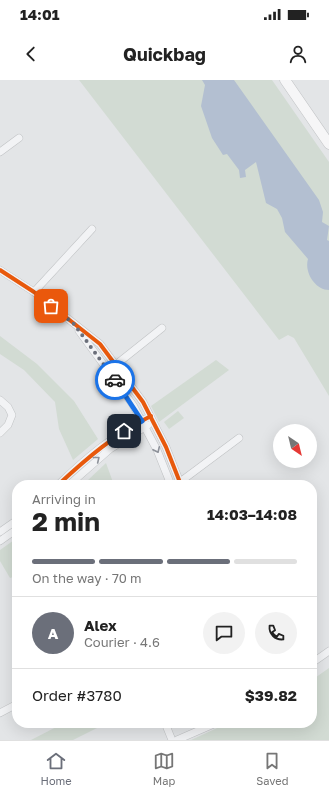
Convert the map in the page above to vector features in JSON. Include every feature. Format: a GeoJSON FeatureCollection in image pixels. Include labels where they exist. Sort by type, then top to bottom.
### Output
{"type":"FeatureCollection","features":[{"type":"Feature","properties":{"kind":"main road"},"geometry":{"type":"LineString","coordinates":[[285,80],[329,144]]}},
{"type":"Feature","properties":{"kind":"street"},"geometry":{"type":"LineString","coordinates":[[0,152],[19,138]]}},
{"type":"Feature","properties":{"kind":"street"},"geometry":{"type":"LineString","coordinates":[[34,292],[92,229]]}},
{"type":"Feature","properties":{"kind":"street"},"geometry":{"type":"LineString","coordinates":[[0,270],[34,292],[100,344],[134,388],[152,419],[177,480]]}},
{"type":"Feature","properties":{"kind":"street"},"geometry":{"type":"LineString","coordinates":[[74,324],[133,405],[169,480]]}},
{"type":"Feature","properties":{"kind":"street"},"geometry":{"type":"LineString","coordinates":[[108,371],[162,328]]}},
{"type":"Feature","properties":{"kind":"street"},"geometry":{"type":"LineString","coordinates":[[0,400],[8,407],[12,415],[8,425],[0,433]]}},
{"type":"Feature","properties":{"kind":"street"},"geometry":{"type":"LineString","coordinates":[[64,480],[100,447],[152,419]]}},
{"type":"Feature","properties":{"kind":"street"},"geometry":{"type":"LineString","coordinates":[[75,480],[110,449],[143,424]]}},
{"type":"Feature","properties":{"kind":"street"},"geometry":{"type":"LineString","coordinates":[[184,480],[239,438]]}},
{"type":"Feature","properties":{"kind":"street"},"geometry":{"type":"LineString","coordinates":[[0,532],[12,524]]}},
{"type":"Feature","properties":{"kind":"street"},"geometry":{"type":"LineString","coordinates":[[0,541],[12,533]]}},
{"type":"Feature","properties":{"kind":"street"},"geometry":{"type":"LineString","coordinates":[[317,660],[329,652]]}},
{"type":"Feature","properties":{"kind":"street"},"geometry":{"type":"LineString","coordinates":[[0,713],[12,707]]}},
{"type":"Feature","properties":{"kind":"street"},"geometry":{"type":"LineString","coordinates":[[167,728],[172,740]]}},
{"type":"Feature","properties":{"kind":"street"},"geometry":{"type":"LineString","coordinates":[[177,740],[205,728]]}},
{"type":"Feature","properties":{"kind":"shaded area"},"geometry":{"type":"Polygon","coordinates":[[[79,80],[272,80],[329,162],[329,396],[294,338],[288,335],[279,340],[79,80]]]}},
{"type":"Feature","properties":{"kind":"shaded area"},"geometry":{"type":"Polygon","coordinates":[[[0,336],[37,364],[74,401],[98,439],[73,460],[59,429],[55,402],[24,370],[0,354],[0,336]]]}},
{"type":"Feature","properties":{"kind":"shaded area"},"geometry":{"type":"Polygon","coordinates":[[[216,360],[229,370],[159,422],[151,406],[216,360]]]}},
{"type":"Feature","properties":{"kind":"shaded area"},"geometry":{"type":"Polygon","coordinates":[[[178,411],[184,418],[169,429],[164,422],[178,411]]]}},
{"type":"Feature","properties":{"kind":"shaded area"},"geometry":{"type":"Polygon","coordinates":[[[106,463],[112,480],[88,480],[106,463]]]}},
{"type":"Feature","properties":{"kind":"shaded area"},"geometry":{"type":"Polygon","coordinates":[[[12,542],[12,577],[10,578],[0,561],[0,550],[12,542]]]}},
{"type":"Feature","properties":{"kind":"shaded area"},"geometry":{"type":"Polygon","coordinates":[[[329,668],[329,740],[191,740],[217,728],[317,728],[317,676],[329,668]]]}},
{"type":"Feature","properties":{"kind":"shaded area"},"geometry":{"type":"Polygon","coordinates":[[[54,728],[97,728],[73,740],[31,740],[54,728]]]}},
{"type":"Feature","properties":{"kind":"water"},"geometry":{"type":"Polygon","coordinates":[[[202,80],[234,80],[319,200],[323,212],[322,222],[329,226],[327,240],[329,241],[329,290],[315,284],[309,275],[307,264],[308,259],[285,232],[282,218],[277,209],[266,203],[256,162],[245,170],[246,177],[240,178],[239,170],[227,154],[223,155],[212,138],[201,106],[205,85],[202,80]]]}},
{"type":"Feature","properties":{"kind":"cycle path"},"geometry":{"type":"LineString","coordinates":[[0,270],[34,292],[100,344],[143,402],[166,447],[179,480]]}},
{"type":"Feature","properties":{"kind":"cycle path"},"geometry":{"type":"LineString","coordinates":[[64,480],[102,447],[125,431],[151,416]]}},
{"type":"Feature","properties":{"kind":"way so far"},"geometry":{"type":"LineString","coordinates":[[51,306],[74,324],[115,380]]}},
{"type":"Feature","properties":{"kind":"route"},"geometry":{"type":"LineString","coordinates":[[115,380],[133,405],[142,421],[124,431]]}}]}
